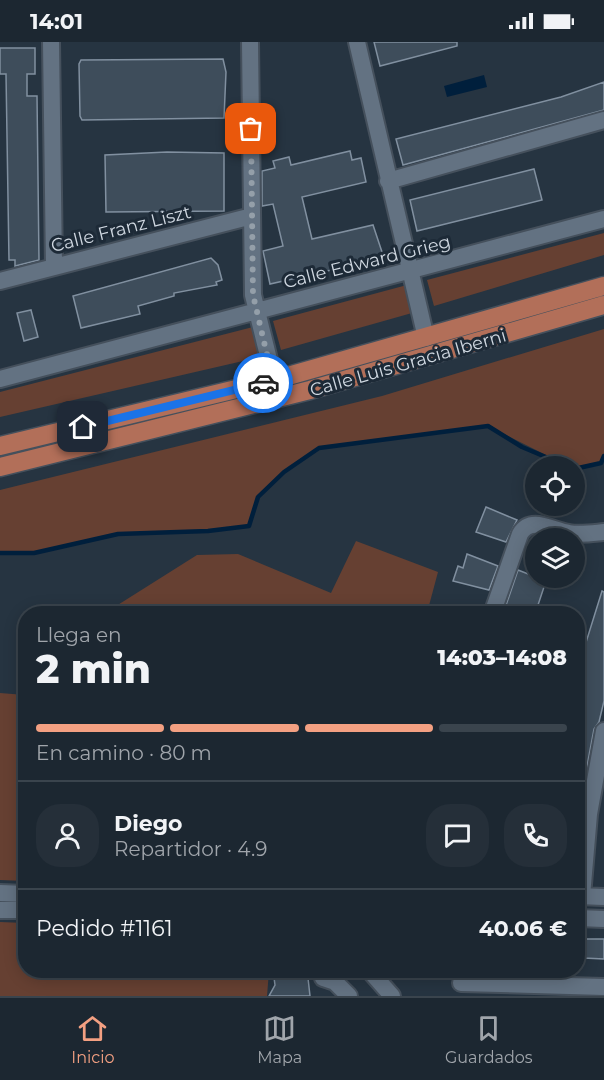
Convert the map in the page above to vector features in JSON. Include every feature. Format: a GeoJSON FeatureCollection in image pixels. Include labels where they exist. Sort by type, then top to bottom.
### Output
{"type":"FeatureCollection","features":[{"type":"Feature","properties":{"kind":"main road","name":"Calle Luis Gracia Iberni"},"geometry":{"type":"LineString","coordinates":[[0,446],[273,380],[604,286]]}},
{"type":"Feature","properties":{"kind":"main road","name":"Calle Luis Gracia Iberni"},"geometry":{"type":"LineString","coordinates":[[0,466],[310,390],[604,305]]}},
{"type":"Feature","properties":{"kind":"street"},"geometry":{"type":"LineString","coordinates":[[51,42],[54,267]]}},
{"type":"Feature","properties":{"kind":"street"},"geometry":{"type":"LineString","coordinates":[[250,42],[252,216],[256,311],[273,380]]}},
{"type":"Feature","properties":{"kind":"street"},"geometry":{"type":"LineString","coordinates":[[357,42],[426,338]]}},
{"type":"Feature","properties":{"kind":"street"},"geometry":{"type":"LineString","coordinates":[[388,181],[604,120]]}},
{"type":"Feature","properties":{"kind":"street","name":"Calle Franz Liszt"},"geometry":{"type":"LineString","coordinates":[[0,281],[252,216]]}},
{"type":"Feature","properties":{"kind":"street","name":"Calle Edward Grieg"},"geometry":{"type":"LineString","coordinates":[[0,378],[604,219]]}},
{"type":"Feature","properties":{"kind":"street"},"geometry":{"type":"LineString","coordinates":[[495,606],[520,534],[527,526],[538,524],[574,534],[604,532]]}},
{"type":"Feature","properties":{"kind":"street"},"geometry":{"type":"LineString","coordinates":[[585,850],[604,731]]}},
{"type":"Feature","properties":{"kind":"street"},"geometry":{"type":"LineString","coordinates":[[0,893],[18,894]]}},
{"type":"Feature","properties":{"kind":"street"},"geometry":{"type":"LineString","coordinates":[[585,896],[604,897]]}},
{"type":"Feature","properties":{"kind":"street"},"geometry":{"type":"LineString","coordinates":[[0,910],[18,910]]}},
{"type":"Feature","properties":{"kind":"street"},"geometry":{"type":"LineString","coordinates":[[585,918],[604,919]]}},
{"type":"Feature","properties":{"kind":"street"},"geometry":{"type":"LineString","coordinates":[[323,978],[335,982],[349,996]]}},
{"type":"Feature","properties":{"kind":"street"},"geometry":{"type":"LineString","coordinates":[[376,978],[392,996]]}},
{"type":"Feature","properties":{"kind":"street"},"geometry":{"type":"LineString","coordinates":[[461,983],[519,990],[604,987]]}},
{"type":"Feature","properties":{"kind":"shaded area"},"geometry":{"type":"Polygon","coordinates":[[[604,233],[604,255],[434,306],[427,280],[604,233]]]}},
{"type":"Feature","properties":{"kind":"shaded area"},"geometry":{"type":"Polygon","coordinates":[[[407,285],[412,313],[281,350],[273,321],[407,285]]]}},
{"type":"Feature","properties":{"kind":"shaded area"},"geometry":{"type":"Polygon","coordinates":[[[253,327],[260,357],[0,417],[0,392],[253,327]]]}},
{"type":"Feature","properties":{"kind":"shaded area"},"geometry":{"type":"Polygon","coordinates":[[[604,329],[604,456],[601,463],[585,467],[585,456],[548,456],[488,426],[319,448],[284,472],[258,497],[249,526],[208,531],[118,534],[34,553],[0,553],[0,490],[382,396],[604,329]]]}},
{"type":"Feature","properties":{"kind":"shaded area"},"geometry":{"type":"Polygon","coordinates":[[[356,541],[438,572],[429,606],[116,606],[197,555],[238,554],[331,593],[356,541]]]}},
{"type":"Feature","properties":{"kind":"shaded area"},"geometry":{"type":"Polygon","coordinates":[[[0,693],[18,694],[18,881],[0,880],[0,693]]]}},
{"type":"Feature","properties":{"kind":"shaded area"},"geometry":{"type":"Polygon","coordinates":[[[0,922],[18,923],[18,978],[268,978],[267,996],[0,996],[0,922]]]}},
{"type":"Feature","properties":{"kind":"water"},"geometry":{"type":"Polygon","coordinates":[[[484,75],[487,87],[447,97],[444,86],[484,75]]]}},
{"type":"Feature","properties":{"kind":"building"},"geometry":{"type":"Polygon","coordinates":[[[374,42],[457,42],[457,46],[380,66],[374,42]]]}},
{"type":"Feature","properties":{"kind":"building"},"geometry":{"type":"Polygon","coordinates":[[[0,48],[35,48],[35,74],[27,74],[27,96],[37,96],[39,260],[15,266],[15,260],[9,260],[6,74],[0,74],[0,48]]]}},
{"type":"Feature","properties":{"kind":"building"},"geometry":{"type":"Polygon","coordinates":[[[223,59],[226,72],[224,118],[82,120],[80,116],[79,64],[81,60],[223,59]]]}},
{"type":"Feature","properties":{"kind":"building"},"geometry":{"type":"Polygon","coordinates":[[[604,82],[604,110],[403,165],[396,139],[561,97],[604,82]]]}},
{"type":"Feature","properties":{"kind":"building"},"geometry":{"type":"Polygon","coordinates":[[[350,151],[352,160],[361,158],[366,182],[302,197],[312,239],[373,225],[384,258],[270,284],[263,251],[283,246],[273,204],[262,206],[262,171],[275,168],[273,161],[289,157],[291,165],[350,151]]]}},
{"type":"Feature","properties":{"kind":"building"},"geometry":{"type":"Polygon","coordinates":[[[167,152],[224,153],[224,211],[106,212],[105,155],[167,152]]]}},
{"type":"Feature","properties":{"kind":"building"},"geometry":{"type":"Polygon","coordinates":[[[534,169],[542,200],[417,231],[410,200],[534,169]]]}},
{"type":"Feature","properties":{"kind":"building"},"geometry":{"type":"Polygon","coordinates":[[[211,258],[218,265],[222,280],[216,282],[217,285],[174,293],[174,296],[138,306],[140,314],[81,328],[73,296],[211,258]]]}},
{"type":"Feature","properties":{"kind":"building"},"geometry":{"type":"Polygon","coordinates":[[[31,310],[38,337],[24,341],[17,313],[31,310]]]}},
{"type":"Feature","properties":{"kind":"building"},"geometry":{"type":"Polygon","coordinates":[[[486,507],[517,520],[506,542],[476,532],[486,507]]]}},
{"type":"Feature","properties":{"kind":"building"},"geometry":{"type":"Polygon","coordinates":[[[467,554],[498,566],[489,590],[453,581],[458,566],[463,568],[467,554]]]}},
{"type":"Feature","properties":{"kind":"building"},"geometry":{"type":"Polygon","coordinates":[[[518,570],[525,573],[525,588],[544,588],[538,606],[506,606],[518,570]]]}},
{"type":"Feature","properties":{"kind":"building"},"geometry":{"type":"Polygon","coordinates":[[[602,591],[604,592],[604,701],[599,722],[594,729],[585,777],[585,646],[602,591]]]}},
{"type":"Feature","properties":{"kind":"building"},"geometry":{"type":"Polygon","coordinates":[[[585,939],[604,939],[604,959],[585,958],[585,939]]]}},
{"type":"Feature","properties":{"kind":"building"},"geometry":{"type":"Polygon","coordinates":[[[274,978],[308,978],[310,996],[269,996],[275,985],[274,978]]]}},
{"type":"Feature","properties":{"kind":"waterway"},"geometry":{"type":"LineString","coordinates":[[0,553],[34,553],[118,534],[208,531],[249,526],[258,497],[284,472],[319,448],[488,426],[522,447],[543,456]]}},
{"type":"Feature","properties":{"kind":"waterway"},"geometry":{"type":"LineString","coordinates":[[585,467],[601,463],[604,456]]}},
{"type":"Feature","properties":{"kind":"way so far"},"geometry":{"type":"LineString","coordinates":[[251,129],[253,295],[273,380],[263,383]]}},
{"type":"Feature","properties":{"kind":"route"},"geometry":{"type":"LineString","coordinates":[[83,427],[263,383]]}}]}
